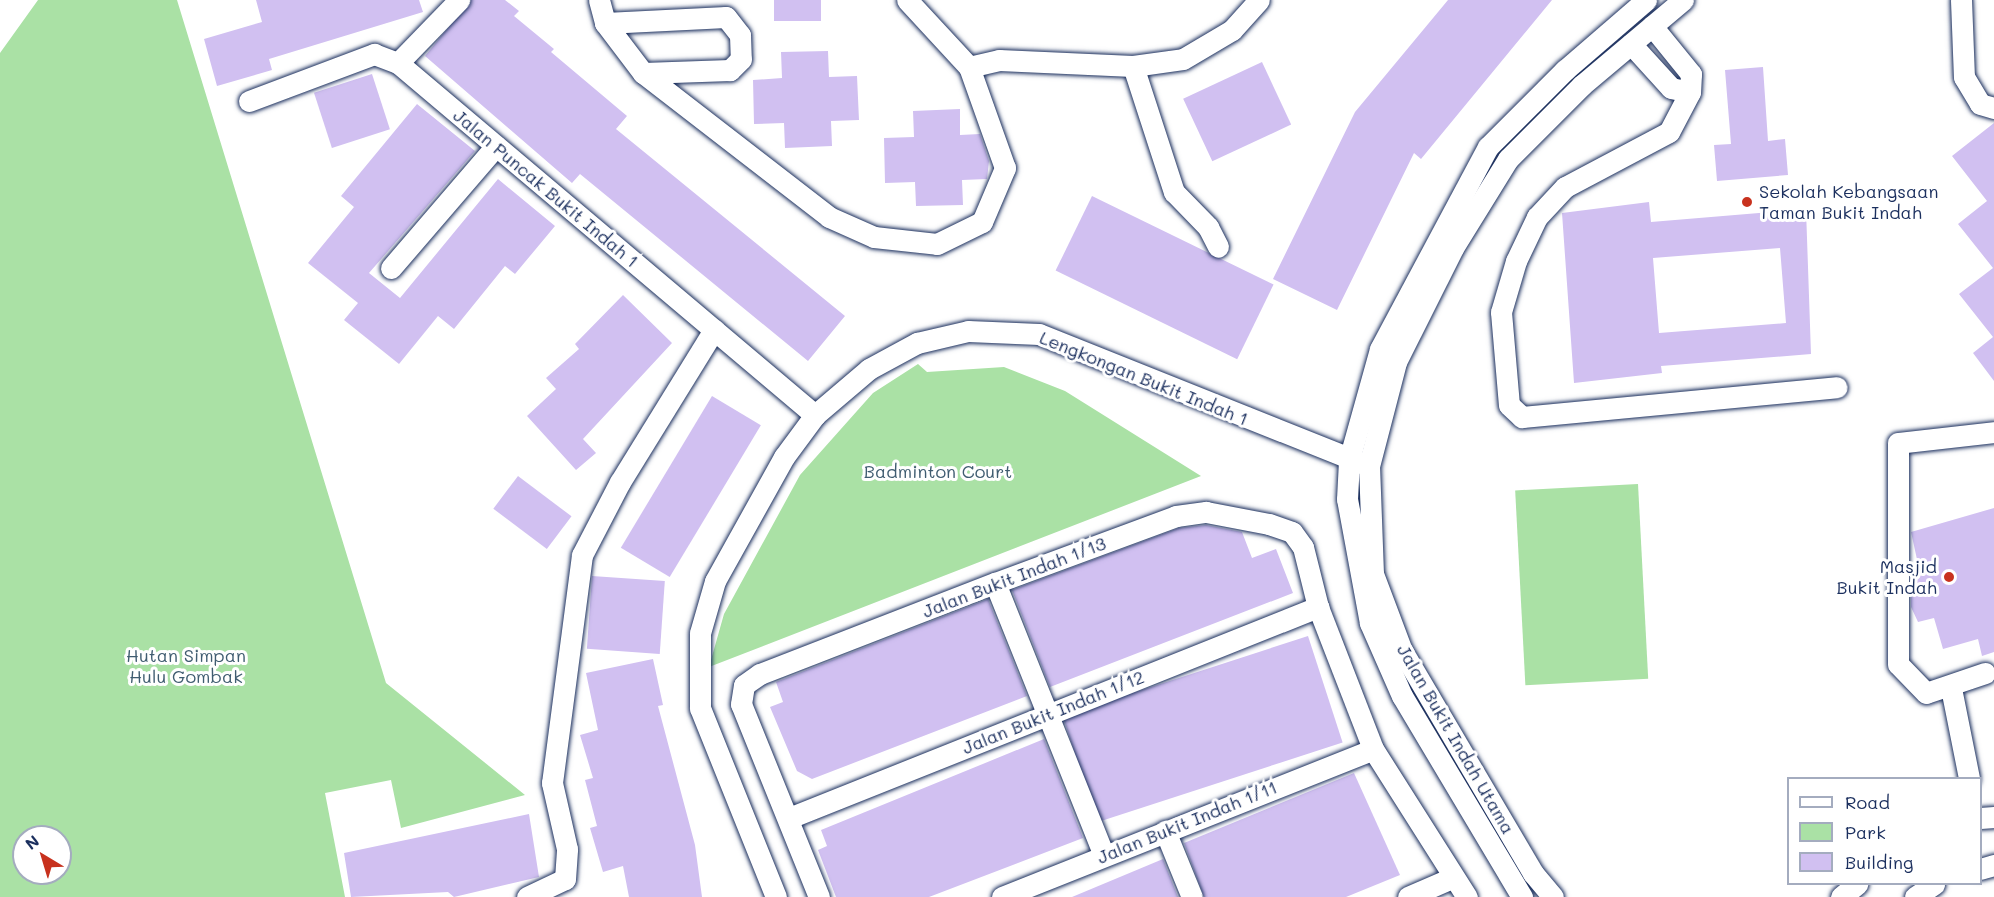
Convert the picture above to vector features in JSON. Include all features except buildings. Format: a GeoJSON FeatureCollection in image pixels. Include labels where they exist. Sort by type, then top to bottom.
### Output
{"type":"FeatureCollection","features":[{"type":"Feature","properties":{"kind":"street"},"geometry":{"type":"LineString","coordinates":[[398,63],[459,0]]}},
{"type":"Feature","properties":{"kind":"street"},"geometry":{"type":"LineString","coordinates":[[599,0],[605,22],[643,73],[829,217],[874,237],[937,244],[982,222],[1005,168],[969,67],[907,0]]}},
{"type":"Feature","properties":{"kind":"street"},"geometry":{"type":"LineString","coordinates":[[969,67],[999,60],[1133,66],[1183,58],[1232,30],[1259,0]]}},
{"type":"Feature","properties":{"kind":"street","name":"Jalan Bukit Indah Utama"},"geometry":{"type":"LineString","coordinates":[[1553,897],[1533,873],[1402,651],[1373,574],[1359,463],[1380,349],[1488,147],[1565,70],[1646,0]]}},
{"type":"Feature","properties":{"kind":"street","name":"Jalan Bukit Indah Utama"},"geometry":{"type":"LineString","coordinates":[[1522,897],[1402,696],[1370,623],[1347,500],[1396,362],[1459,238],[1508,159],[1631,44],[1683,0]]}},
{"type":"Feature","properties":{"kind":"street"},"geometry":{"type":"LineString","coordinates":[[1960,0],[1964,77],[1980,104],[1994,108]]}},
{"type":"Feature","properties":{"kind":"street"},"geometry":{"type":"LineString","coordinates":[[605,22],[726,16],[740,35],[741,59],[730,70],[643,73]]}},
{"type":"Feature","properties":{"kind":"street"},"geometry":{"type":"LineString","coordinates":[[1652,27],[1691,74],[1690,92],[1669,132],[1565,187],[1537,217],[1516,261],[1501,312],[1509,405],[1522,417],[1837,387]]}},
{"type":"Feature","properties":{"kind":"street"},"geometry":{"type":"LineString","coordinates":[[1631,44],[1671,88],[1690,92]]}},
{"type":"Feature","properties":{"kind":"street","name":"Jalan Puncak Bukit Indah 1"},"geometry":{"type":"LineString","coordinates":[[249,101],[374,54],[398,63],[816,416]]}},
{"type":"Feature","properties":{"kind":"street"},"geometry":{"type":"LineString","coordinates":[[1133,66],[1174,192],[1208,227],[1218,247]]}},
{"type":"Feature","properties":{"kind":"street"},"geometry":{"type":"LineString","coordinates":[[391,268],[496,146]]}},
{"type":"Feature","properties":{"kind":"street"},"geometry":{"type":"LineString","coordinates":[[527,897],[565,879],[567,849],[552,783],[582,555],[620,482],[714,330]]}},
{"type":"Feature","properties":{"kind":"street","name":"Lengkongan Bukit Indah 1"},"geometry":{"type":"LineString","coordinates":[[776,897],[700,708],[700,633],[734,543],[784,457],[816,416],[869,369],[917,343],[968,331],[1040,334],[1359,463]]}},
{"type":"Feature","properties":{"kind":"street"},"geometry":{"type":"LineString","coordinates":[[1985,673],[1951,688],[1926,693],[1898,664],[1898,443],[1994,432]]}},
{"type":"Feature","properties":{"kind":"street","name":"Jalan Bukit Indah 1/13"},"geometry":{"type":"LineString","coordinates":[[789,818],[741,704],[744,685],[760,674],[995,582],[1176,516],[1206,512],[1292,532],[1303,547],[1318,607]]}},
{"type":"Feature","properties":{"kind":"street"},"geometry":{"type":"LineString","coordinates":[[995,582],[1104,855]]}},
{"type":"Feature","properties":{"kind":"street"},"geometry":{"type":"LineString","coordinates":[[1318,607],[1373,749],[1452,878],[1467,897]]}},
{"type":"Feature","properties":{"kind":"street","name":"Jalan Bukit Indah 1/12"},"geometry":{"type":"LineString","coordinates":[[789,818],[1318,607]]}},
{"type":"Feature","properties":{"kind":"street"},"geometry":{"type":"LineString","coordinates":[[1951,688],[1969,777]]}},
{"type":"Feature","properties":{"kind":"street","name":"Jalan Bukit Indah 1/11"},"geometry":{"type":"LineString","coordinates":[[1002,897],[1373,749]]}},
{"type":"Feature","properties":{"kind":"street"},"geometry":{"type":"LineString","coordinates":[[789,818],[819,897]]}},
{"type":"Feature","properties":{"kind":"street"},"geometry":{"type":"LineString","coordinates":[[1165,831],[1192,897]]}},
{"type":"Feature","properties":{"kind":"street"},"geometry":{"type":"LineString","coordinates":[[1408,897],[1452,878]]}},
{"type":"Feature","properties":{"kind":"street"},"geometry":{"type":"LineString","coordinates":[[1841,897],[1856,885]]}},
{"type":"Feature","properties":{"kind":"street"},"geometry":{"type":"LineString","coordinates":[[1905,885],[1914,897],[1932,885]]}},
{"type":"Feature","properties":{"kind":"green space","name":"Hutan Simpan Hulu Gombak"},"geometry":{"type":"Polygon","coordinates":[[[38,0],[177,0],[386,683],[525,795],[401,828],[391,780],[325,793],[345,897],[0,897],[0,53],[38,0]]]}},
{"type":"Feature","properties":{"kind":"green space","name":"Badminton Court"},"geometry":{"type":"Polygon","coordinates":[[[918,364],[927,372],[1004,367],[1065,391],[1201,476],[709,667],[724,614],[800,475],[873,393],[918,364]]]}},
{"type":"Feature","properties":{"kind":"green space"},"geometry":{"type":"Polygon","coordinates":[[[1638,484],[1648,679],[1525,685],[1515,490],[1638,484]]]}},
{"type":"Feature","properties":{"kind":"place","name":"Sekolah Kebangsaan Taman Bukit Indah"},"geometry":{"type":"Point","coordinates":[1747,202]}},
{"type":"Feature","properties":{"kind":"place","name":"Masjid Bukit Indah"},"geometry":{"type":"Point","coordinates":[1949,577]}}]}
